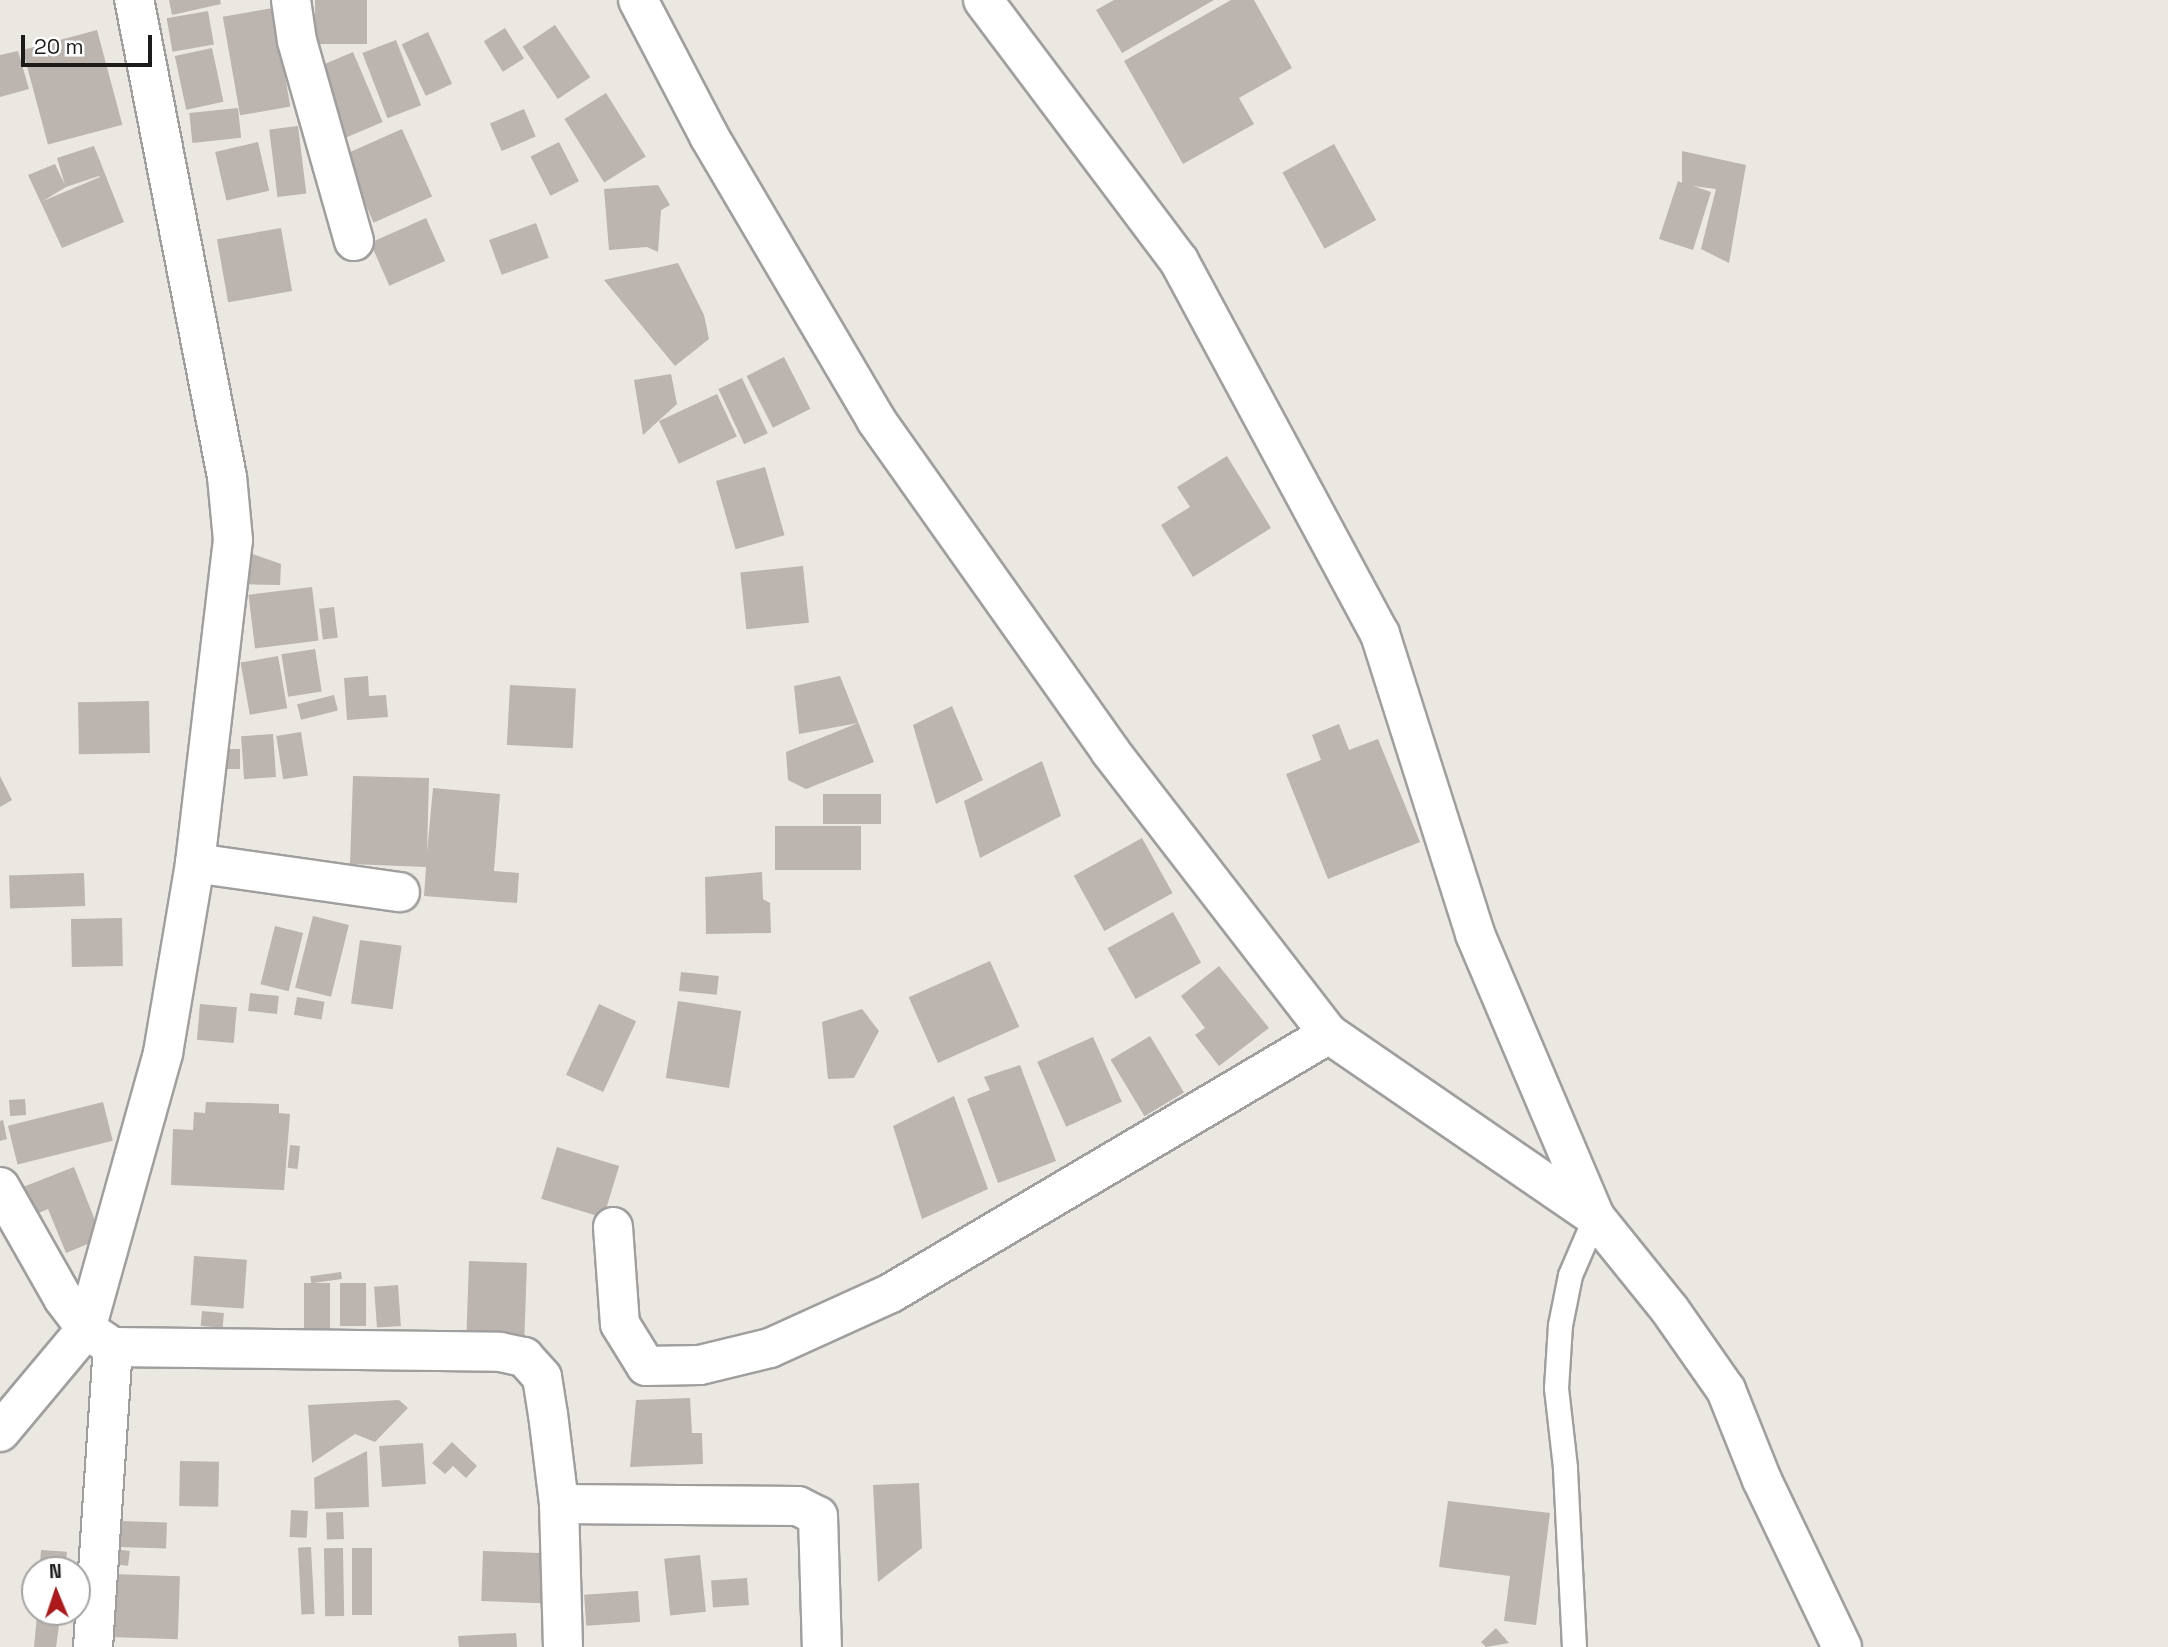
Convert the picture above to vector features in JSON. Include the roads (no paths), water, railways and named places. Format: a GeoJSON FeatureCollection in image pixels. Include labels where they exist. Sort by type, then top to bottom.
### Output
{"type":"FeatureCollection","features":[{"type":"Feature","properties":{"kind":"street"},"geometry":{"type":"LineString","coordinates":[[93,1647],[99,1338],[163,1053],[195,863],[233,540],[227,477],[134,0]]}},
{"type":"Feature","properties":{"kind":"street"},"geometry":{"type":"LineString","coordinates":[[291,0],[297,41],[354,241]]}},
{"type":"Feature","properties":{"kind":"street"},"geometry":{"type":"LineString","coordinates":[[638,0],[709,136],[876,420],[1110,751],[1329,1034],[1595,1217]]}},
{"type":"Feature","properties":{"kind":"street"},"geometry":{"type":"LineString","coordinates":[[983,0],[1179,261],[1380,634],[1475,934],[1595,1217],[1670,1310],[1726,1390],[1762,1480],[1842,1647]]}},
{"type":"Feature","properties":{"kind":"street"},"geometry":{"type":"LineString","coordinates":[[195,863],[400,892]]}},
{"type":"Feature","properties":{"kind":"street"},"geometry":{"type":"LineString","coordinates":[[613,1227],[620,1324],[646,1366],[700,1365],[770,1348],[891,1293],[1329,1034]]}},
{"type":"Feature","properties":{"kind":"street"},"geometry":{"type":"LineString","coordinates":[[0,1187],[38,1261],[99,1338]]}},
{"type":"Feature","properties":{"kind":"street"},"geometry":{"type":"LineString","coordinates":[[0,1432],[99,1338],[500,1352],[524,1357],[542,1377],[559,1504],[563,1647]]}},
{"type":"Feature","properties":{"kind":"street"},"geometry":{"type":"LineString","coordinates":[[559,1504],[798,1506],[818,1516],[822,1647]]}},
{"type":"Feature","properties":{"kind":"lane"},"geometry":{"type":"LineString","coordinates":[[1574,1647],[1557,1376],[1560,1325],[1570,1275],[1595,1217]]}}]}
